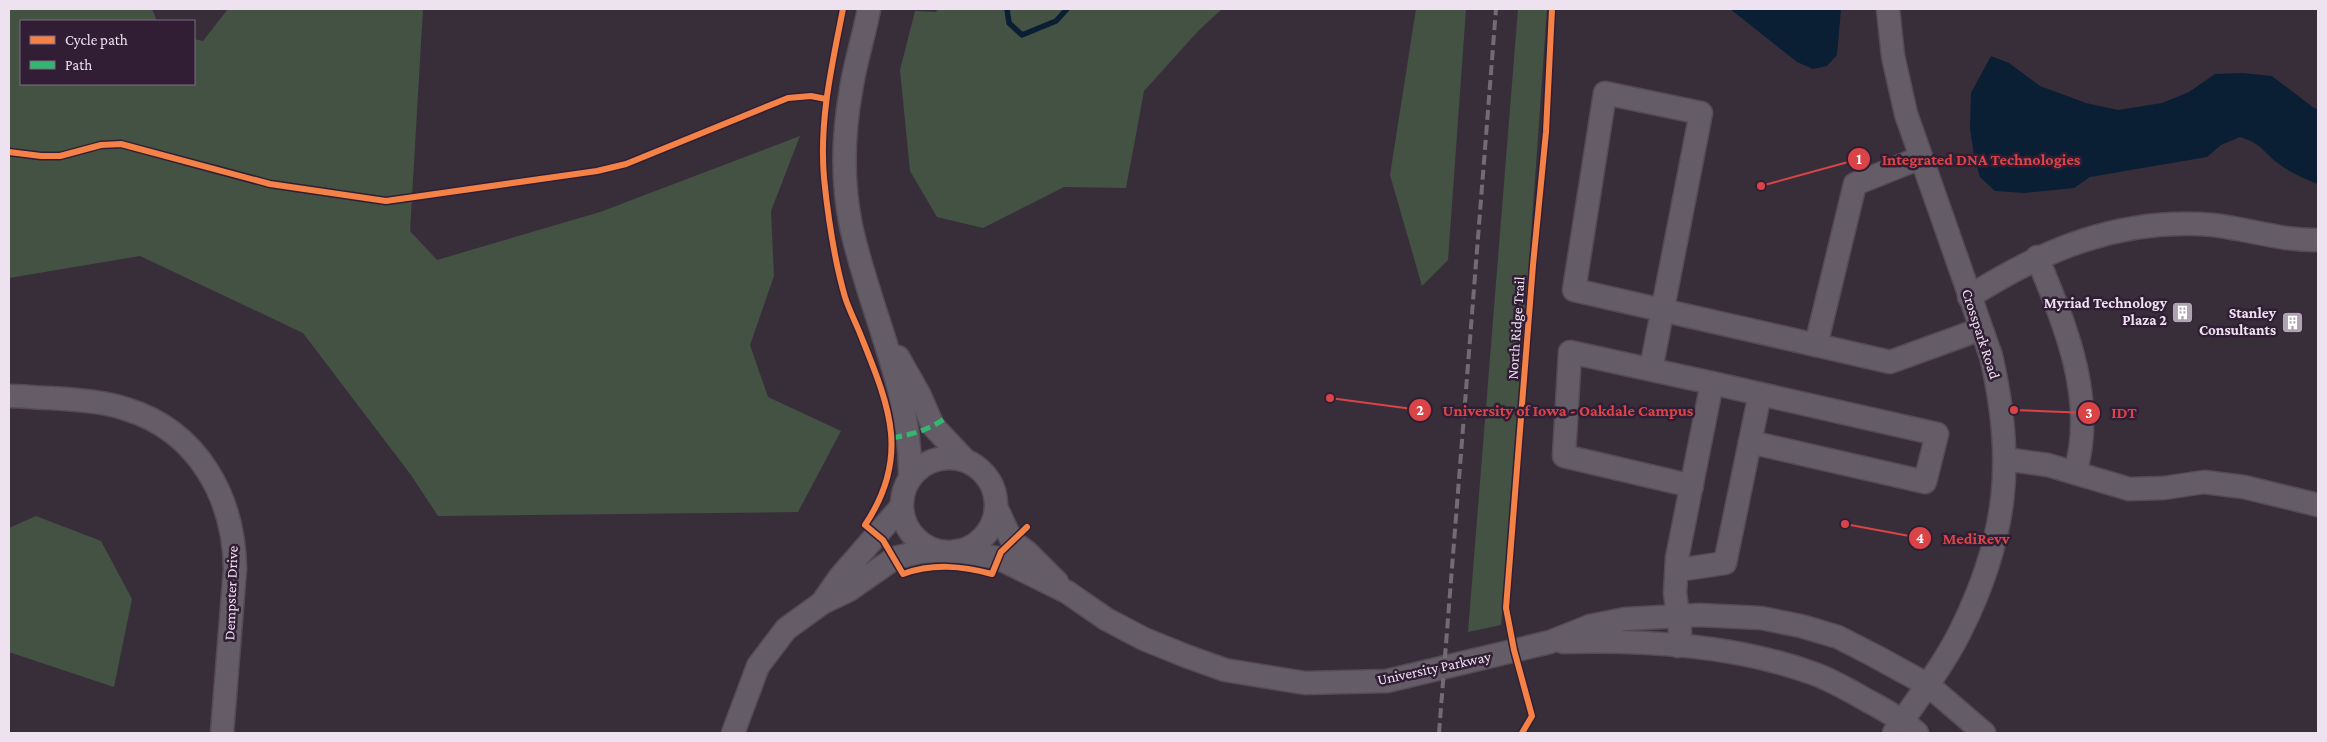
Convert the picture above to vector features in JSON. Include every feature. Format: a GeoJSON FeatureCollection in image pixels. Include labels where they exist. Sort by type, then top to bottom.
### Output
{"type":"FeatureCollection","features":[{"type":"Feature","properties":{"kind":"street"},"geometry":{"type":"LineString","coordinates":[[869,9],[851,90],[844,144],[845,179],[851,225],[863,272],[884,332],[909,435],[910,477]]}},
{"type":"Feature","properties":{"kind":"street","name":"Crosspark Road"},"geometry":{"type":"LineString","coordinates":[[1888,9],[1893,56],[1906,114],[1991,356],[2000,397],[2005,459],[2001,516],[1986,569],[1960,632],[1928,685],[1905,729]]}},
{"type":"Feature","properties":{"kind":"street"},"geometry":{"type":"LineString","coordinates":[[1651,369],[1662,310],[1701,113],[1605,93],[1574,290],[1662,310],[1816,345],[1890,362],[1981,329]]}},
{"type":"Feature","properties":{"kind":"street"},"geometry":{"type":"LineString","coordinates":[[1816,345],[1855,184],[1920,158]]}},
{"type":"Feature","properties":{"kind":"street"},"geometry":{"type":"LineString","coordinates":[[1969,296],[2038,257],[2081,240],[2118,230],[2158,225],[2213,225],[2299,240],[2318,240]]}},
{"type":"Feature","properties":{"kind":"street"},"geometry":{"type":"LineString","coordinates":[[2038,257],[2062,316],[2080,388],[2083,420],[2082,452],[2075,473]]}},
{"type":"Feature","properties":{"kind":"street"},"geometry":{"type":"LineString","coordinates":[[884,332],[920,396],[933,426],[965,460]]}},
{"type":"Feature","properties":{"kind":"street"},"geometry":{"type":"LineString","coordinates":[[1692,486],[1564,456],[1570,352],[1937,434],[1925,482],[1750,442]]}},
{"type":"Feature","properties":{"kind":"street"},"geometry":{"type":"LineString","coordinates":[[1678,646],[1680,631],[1675,593],[1678,570],[1677,558],[1712,383]]}},
{"type":"Feature","properties":{"kind":"street"},"geometry":{"type":"LineString","coordinates":[[1678,570],[1726,563],[1760,394]]}},
{"type":"Feature","properties":{"kind":"street","name":"Dempster Drive"},"geometry":{"type":"LineString","coordinates":[[9,396],[80,400],[125,408],[167,429],[188,446],[207,467],[219,491],[235,543],[235,569],[222,733]]}},
{"type":"Feature","properties":{"kind":"street"},"geometry":{"type":"LineString","coordinates":[[733,733],[758,666],[786,629],[822,603],[849,590],[895,558],[920,552],[948,551],[969,548],[981,539],[991,527],[996,507],[996,497],[991,482],[981,469],[965,460],[952,457],[936,459],[921,466],[910,477],[903,491],[901,507],[904,522],[912,535],[924,545],[948,551]]}},
{"type":"Feature","properties":{"kind":"street"},"geometry":{"type":"LineString","coordinates":[[2005,459],[2048,465],[2129,489],[2164,488],[2204,482],[2244,487],[2318,505]]}},
{"type":"Feature","properties":{"kind":"street"},"geometry":{"type":"LineString","coordinates":[[822,603],[840,577],[901,507]]}},
{"type":"Feature","properties":{"kind":"street","name":"University Parkway"},"geometry":{"type":"LineString","coordinates":[[996,507],[1012,541],[1028,552],[1067,592]]}},
{"type":"Feature","properties":{"kind":"street","name":"University Parkway"},"geometry":{"type":"LineString","coordinates":[[948,551],[998,558],[1067,592],[1106,619],[1144,639],[1186,656],[1225,670],[1305,683],[1387,680],[1550,642],[1599,624],[1625,619],[1677,615],[1729,615],[1761,618],[1801,626],[1838,638],[1928,685],[1984,733]]}},
{"type":"Feature","properties":{"kind":"street","name":"University Parkway"},"geometry":{"type":"LineString","coordinates":[[1550,642],[1605,641],[1678,646],[1736,654],[1778,663],[1816,675],[1905,729]]}},
{"type":"Feature","properties":{"kind":"green space"},"geometry":{"type":"Polygon","coordinates":[[[9,9],[152,9],[157,20],[20,20],[20,85],[195,85],[195,39],[203,41],[228,9],[423,9],[410,231],[437,260],[600,212],[800,136],[771,211],[774,276],[750,345],[768,397],[841,431],[798,512],[438,516],[411,475],[303,333],[140,256],[9,278],[9,9]]]}},
{"type":"Feature","properties":{"kind":"green space"},"geometry":{"type":"Polygon","coordinates":[[[938,9],[1222,9],[1199,30],[1144,91],[1126,188],[1064,187],[983,228],[937,217],[910,171],[900,70],[915,11],[936,12],[938,9]]]}},
{"type":"Feature","properties":{"kind":"green space"},"geometry":{"type":"Polygon","coordinates":[[[1416,9],[1466,9],[1448,260],[1422,286],[1390,175],[1416,9]]]}},
{"type":"Feature","properties":{"kind":"green space"},"geometry":{"type":"Polygon","coordinates":[[[1518,9],[1547,9],[1518,420],[1501,625],[1468,632],[1518,9]]]}},
{"type":"Feature","properties":{"kind":"green space"},"geometry":{"type":"Polygon","coordinates":[[[36,516],[101,541],[132,599],[114,687],[9,652],[9,528],[36,516]]]}},
{"type":"Feature","properties":{"kind":"water"},"geometry":{"type":"Polygon","coordinates":[[[1730,9],[1841,9],[1837,55],[1827,66],[1813,69],[1797,62],[1730,9]]]}},
{"type":"Feature","properties":{"kind":"water"},"geometry":{"type":"Polygon","coordinates":[[[1991,56],[2009,63],[2040,86],[2086,103],[2118,110],[2162,103],[2189,92],[2215,74],[2243,73],[2272,76],[2314,108],[2318,109],[2318,184],[2288,170],[2257,145],[2240,137],[2221,145],[2207,157],[2090,177],[2074,188],[2025,193],[1995,191],[1980,177],[1974,156],[1970,128],[1971,93],[1991,56]]]}},
{"type":"Feature","properties":{"kind":"waterway"},"geometry":{"type":"LineString","coordinates":[[1007,9],[1009,23],[1022,35],[1056,21],[1067,9]]}},
{"type":"Feature","properties":{"kind":"railway"},"geometry":{"type":"LineString","coordinates":[[1439,733],[1496,9]]}},
{"type":"Feature","properties":{"kind":"marked path"},"geometry":{"type":"LineString","coordinates":[[892,438],[921,431],[947,417]]}},
{"type":"Feature","properties":{"kind":"cycle path"},"geometry":{"type":"LineString","coordinates":[[843,9],[825,114],[823,135],[824,178],[841,283],[848,307],[880,385],[891,431],[888,476],[879,500],[865,525],[883,540],[903,574],[936,567],[970,569],[992,574],[1001,552],[1027,527]]}},
{"type":"Feature","properties":{"kind":"cycle path","name":"North Ridge Trail"},"geometry":{"type":"LineString","coordinates":[[1522,733],[1532,716],[1514,650],[1506,608],[1533,265],[1546,132],[1552,9]]}},
{"type":"Feature","properties":{"kind":"cycle path"},"geometry":{"type":"LineString","coordinates":[[9,152],[60,156],[101,145],[121,144],[270,184],[386,201],[597,171],[626,164],[788,98],[811,96],[826,99]]}},
{"type":"Feature","properties":{"kind":"place","name":"Integrated DNA Technologies"},"geometry":{"type":"Point","coordinates":[1761,186]}},
{"type":"Feature","properties":{"kind":"place","name":"Myriad Technology Plaza 2"},"geometry":{"type":"Point","coordinates":[2183,312]}},
{"type":"Feature","properties":{"kind":"place","name":"Stanley Consultants"},"geometry":{"type":"Point","coordinates":[2292,322]}},
{"type":"Feature","properties":{"kind":"place","name":"University of Iowa - Oakdale Campus"},"geometry":{"type":"Point","coordinates":[1330,398]}},
{"type":"Feature","properties":{"kind":"place","name":"IDT"},"geometry":{"type":"Point","coordinates":[2014,410]}},
{"type":"Feature","properties":{"kind":"place","name":"MediRevv"},"geometry":{"type":"Point","coordinates":[1845,524]}}]}
